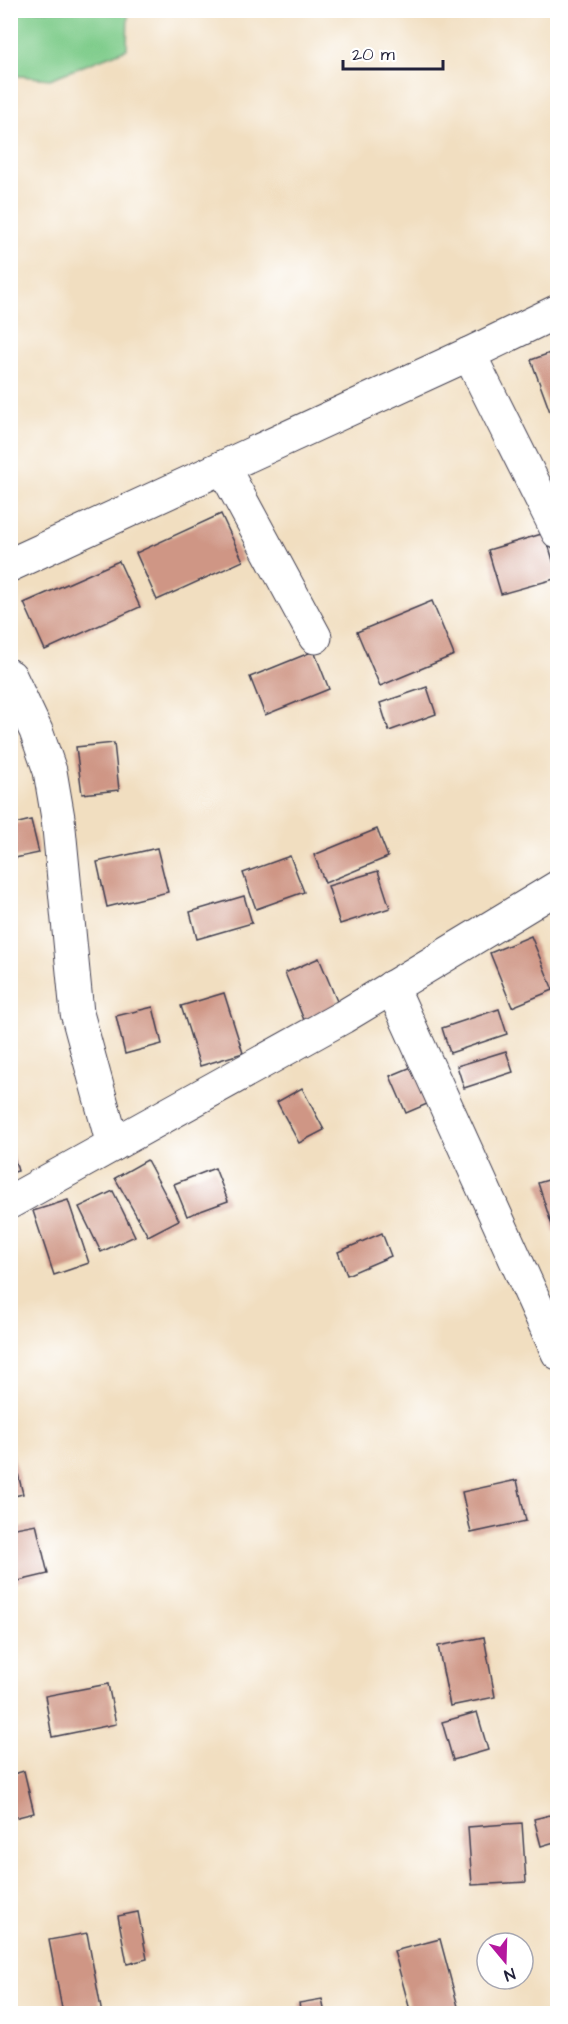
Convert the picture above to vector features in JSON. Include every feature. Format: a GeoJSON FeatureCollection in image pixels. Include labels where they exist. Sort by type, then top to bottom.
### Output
{"type":"FeatureCollection","features":[{"type":"Feature","properties":{"kind":"street"},"geometry":{"type":"LineString","coordinates":[[10,565],[558,311]]}},
{"type":"Feature","properties":{"kind":"street"},"geometry":{"type":"LineString","coordinates":[[469,354],[558,532]]}},
{"type":"Feature","properties":{"kind":"street"},"geometry":{"type":"LineString","coordinates":[[223,467],[315,637]]}},
{"type":"Feature","properties":{"kind":"street"},"geometry":{"type":"LineString","coordinates":[[10,676],[36,731],[50,771],[58,818],[77,1013],[113,1145]]}},
{"type":"Feature","properties":{"kind":"street"},"geometry":{"type":"LineString","coordinates":[[10,1202],[344,1017],[558,886]]}},
{"type":"Feature","properties":{"kind":"street"},"geometry":{"type":"LineString","coordinates":[[392,987],[558,1353]]}},
{"type":"Feature","properties":{"kind":"green space"},"geometry":{"type":"Polygon","coordinates":[[[11,10],[128,11],[127,49],[50,79],[11,75],[11,10]]]}},
{"type":"Feature","properties":{"kind":"building"},"geometry":{"type":"Polygon","coordinates":[[[558,350],[558,418],[553,420],[531,360],[558,350]]]}},
{"type":"Feature","properties":{"kind":"building"},"geometry":{"type":"Polygon","coordinates":[[[221,514],[243,561],[157,600],[136,553],[221,514]]]}},
{"type":"Feature","properties":{"kind":"building"},"geometry":{"type":"Polygon","coordinates":[[[545,533],[558,578],[501,594],[488,550],[545,533]]]}},
{"type":"Feature","properties":{"kind":"building"},"geometry":{"type":"Polygon","coordinates":[[[119,561],[140,607],[45,650],[24,603],[119,561]]]}},
{"type":"Feature","properties":{"kind":"building"},"geometry":{"type":"Polygon","coordinates":[[[432,601],[454,655],[380,686],[357,632],[432,601]]]}},
{"type":"Feature","properties":{"kind":"building"},"geometry":{"type":"Polygon","coordinates":[[[314,651],[329,689],[265,715],[250,677],[314,651]]]}},
{"type":"Feature","properties":{"kind":"building"},"geometry":{"type":"Polygon","coordinates":[[[427,687],[436,714],[389,731],[380,703],[427,687]]]}},
{"type":"Feature","properties":{"kind":"building"},"geometry":{"type":"Polygon","coordinates":[[[114,743],[119,790],[82,794],[76,747],[114,743]]]}},
{"type":"Feature","properties":{"kind":"building"},"geometry":{"type":"Polygon","coordinates":[[[31,820],[39,853],[10,859],[10,825],[31,820]]]}},
{"type":"Feature","properties":{"kind":"building"},"geometry":{"type":"Polygon","coordinates":[[[377,829],[388,857],[325,883],[314,855],[377,829]]]}},
{"type":"Feature","properties":{"kind":"building"},"geometry":{"type":"Polygon","coordinates":[[[157,848],[168,892],[107,907],[97,862],[157,848]]]}},
{"type":"Feature","properties":{"kind":"building"},"geometry":{"type":"Polygon","coordinates":[[[290,856],[304,892],[256,909],[243,873],[290,856]]]}},
{"type":"Feature","properties":{"kind":"building"},"geometry":{"type":"Polygon","coordinates":[[[378,871],[390,908],[340,924],[328,886],[378,871]]]}},
{"type":"Feature","properties":{"kind":"building"},"geometry":{"type":"Polygon","coordinates":[[[244,896],[252,923],[197,939],[190,912],[244,896]]]}},
{"type":"Feature","properties":{"kind":"building"},"geometry":{"type":"Polygon","coordinates":[[[531,936],[553,990],[512,1007],[490,953],[531,936]]]}},
{"type":"Feature","properties":{"kind":"building"},"geometry":{"type":"Polygon","coordinates":[[[319,958],[339,1006],[304,1020],[285,973],[319,958]]]}},
{"type":"Feature","properties":{"kind":"building"},"geometry":{"type":"Polygon","coordinates":[[[224,993],[243,1053],[200,1066],[181,1006],[224,993]]]}},
{"type":"Feature","properties":{"kind":"building"},"geometry":{"type":"Polygon","coordinates":[[[153,1007],[162,1044],[125,1054],[116,1016],[153,1007]]]}},
{"type":"Feature","properties":{"kind":"building"},"geometry":{"type":"Polygon","coordinates":[[[499,1009],[507,1034],[450,1053],[442,1028],[499,1009]]]}},
{"type":"Feature","properties":{"kind":"building"},"geometry":{"type":"Polygon","coordinates":[[[506,1051],[513,1072],[464,1088],[457,1066],[506,1051]]]}},
{"type":"Feature","properties":{"kind":"building"},"geometry":{"type":"Polygon","coordinates":[[[426,1061],[441,1098],[406,1113],[390,1076],[426,1061]]]}},
{"type":"Feature","properties":{"kind":"building"},"geometry":{"type":"Polygon","coordinates":[[[302,1088],[324,1130],[299,1143],[277,1102],[302,1088]]]}},
{"type":"Feature","properties":{"kind":"building"},"geometry":{"type":"Polygon","coordinates":[[[10,1144],[18,1171],[10,1173],[10,1144]]]}},
{"type":"Feature","properties":{"kind":"building"},"geometry":{"type":"Polygon","coordinates":[[[147,1160],[179,1220],[148,1236],[115,1178],[147,1160]]]}},
{"type":"Feature","properties":{"kind":"building"},"geometry":{"type":"Polygon","coordinates":[[[215,1168],[228,1201],[187,1216],[174,1184],[215,1168]]]}},
{"type":"Feature","properties":{"kind":"building"},"geometry":{"type":"Polygon","coordinates":[[[558,1177],[558,1231],[554,1232],[538,1183],[558,1177]]]}},
{"type":"Feature","properties":{"kind":"building"},"geometry":{"type":"Polygon","coordinates":[[[113,1191],[135,1236],[101,1252],[79,1207],[113,1191]]]}},
{"type":"Feature","properties":{"kind":"building"},"geometry":{"type":"Polygon","coordinates":[[[68,1200],[89,1263],[54,1275],[33,1211],[68,1200]]]}},
{"type":"Feature","properties":{"kind":"building"},"geometry":{"type":"Polygon","coordinates":[[[382,1233],[391,1256],[347,1275],[338,1252],[382,1233]]]}},
{"type":"Feature","properties":{"kind":"building"},"geometry":{"type":"Polygon","coordinates":[[[10,1454],[13,1454],[23,1494],[10,1497],[10,1454]]]}},
{"type":"Feature","properties":{"kind":"building"},"geometry":{"type":"Polygon","coordinates":[[[517,1480],[526,1521],[471,1533],[462,1492],[517,1480]]]}},
{"type":"Feature","properties":{"kind":"building"},"geometry":{"type":"Polygon","coordinates":[[[36,1524],[48,1574],[10,1583],[10,1529],[36,1524]]]}},
{"type":"Feature","properties":{"kind":"building"},"geometry":{"type":"Polygon","coordinates":[[[484,1637],[495,1697],[450,1706],[438,1646],[484,1637]]]}},
{"type":"Feature","properties":{"kind":"building"},"geometry":{"type":"Polygon","coordinates":[[[108,1684],[116,1724],[52,1737],[45,1696],[108,1684]]]}},
{"type":"Feature","properties":{"kind":"building"},"geometry":{"type":"Polygon","coordinates":[[[477,1712],[488,1750],[453,1760],[442,1722],[477,1712]]]}},
{"type":"Feature","properties":{"kind":"building"},"geometry":{"type":"Polygon","coordinates":[[[24,1771],[34,1813],[10,1819],[10,1775],[24,1771]]]}},
{"type":"Feature","properties":{"kind":"building"},"geometry":{"type":"Polygon","coordinates":[[[558,1813],[558,1841],[541,1846],[534,1819],[558,1813]]]}},
{"type":"Feature","properties":{"kind":"building"},"geometry":{"type":"Polygon","coordinates":[[[522,1823],[526,1882],[472,1885],[468,1827],[522,1823]]]}},
{"type":"Feature","properties":{"kind":"building"},"geometry":{"type":"Polygon","coordinates":[[[138,1912],[147,1959],[127,1964],[118,1916],[138,1912]]]}},
{"type":"Feature","properties":{"kind":"building"},"geometry":{"type":"Polygon","coordinates":[[[87,1933],[102,2014],[63,2014],[49,1940],[87,1933]]]}},
{"type":"Feature","properties":{"kind":"building"},"geometry":{"type":"Polygon","coordinates":[[[440,1939],[460,2014],[411,2014],[394,1951],[440,1939]]]}},
{"type":"Feature","properties":{"kind":"building"},"geometry":{"type":"Polygon","coordinates":[[[322,1999],[325,2014],[301,2014],[299,2003],[322,1999]]]}}]}
